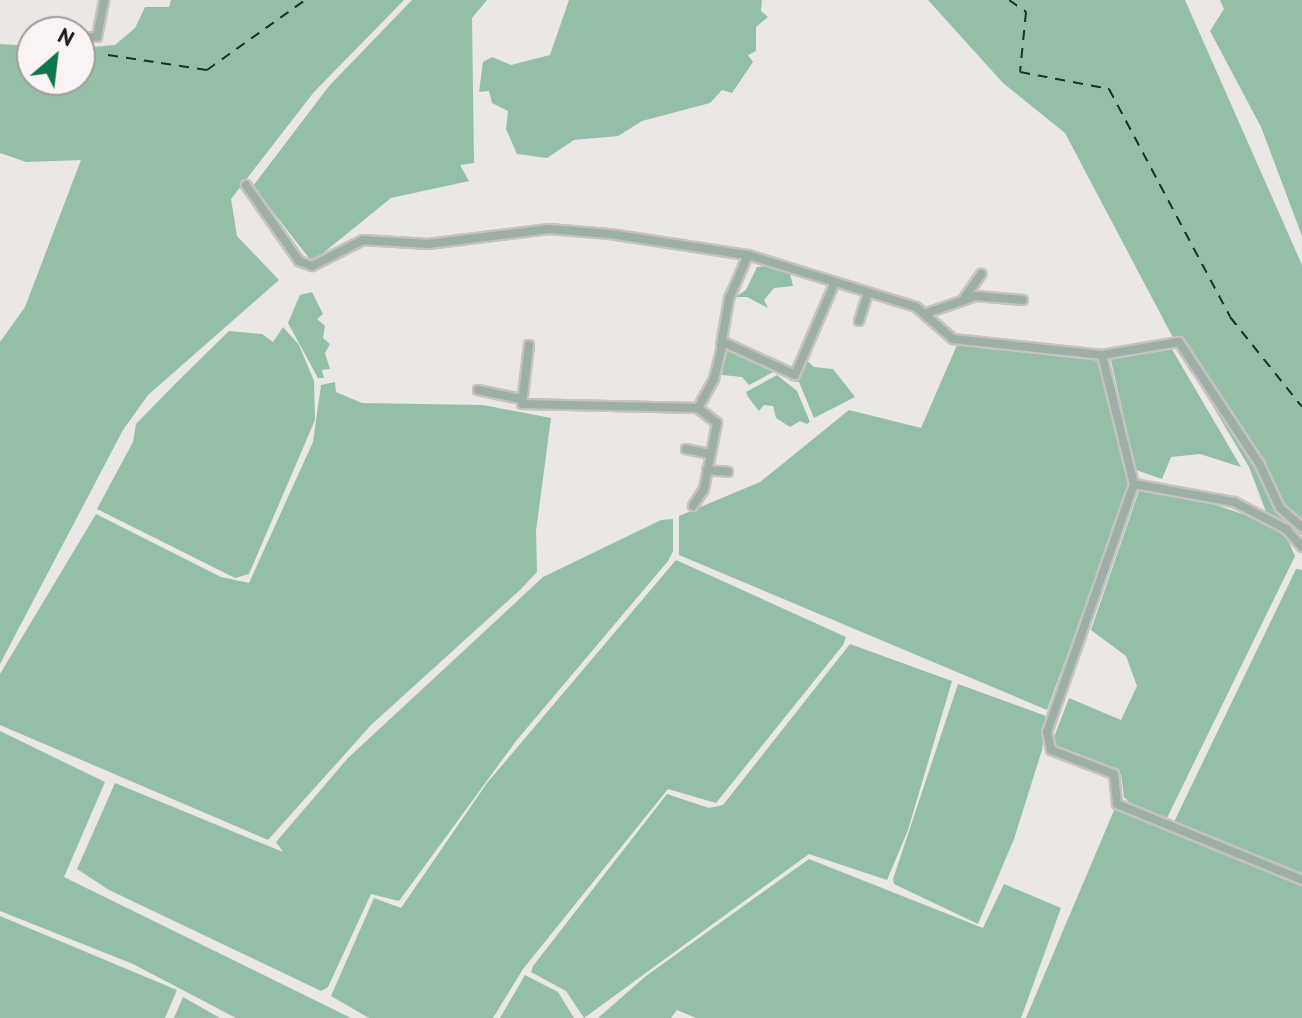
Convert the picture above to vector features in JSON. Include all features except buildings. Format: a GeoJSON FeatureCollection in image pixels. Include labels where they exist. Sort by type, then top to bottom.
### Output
{"type":"FeatureCollection","features":[{"type":"Feature","properties":{"kind":"street"},"geometry":{"type":"LineString","coordinates":[[96,37],[104,0]]}},
{"type":"Feature","properties":{"kind":"street"},"geometry":{"type":"LineString","coordinates":[[246,185],[299,261],[312,266],[363,240],[428,244],[549,229],[748,255],[924,314],[953,339],[1102,355],[1179,342],[1260,465],[1280,508],[1302,527]]}},
{"type":"Feature","properties":{"kind":"street"},"geometry":{"type":"LineString","coordinates":[[698,408],[714,379],[729,299],[748,255]]}},
{"type":"Feature","properties":{"kind":"street"},"geometry":{"type":"LineString","coordinates":[[963,300],[981,274]]}},
{"type":"Feature","properties":{"kind":"street"},"geometry":{"type":"LineString","coordinates":[[721,346],[729,343],[795,375],[835,282]]}},
{"type":"Feature","properties":{"kind":"street"},"geometry":{"type":"LineString","coordinates":[[859,321],[868,293]]}},
{"type":"Feature","properties":{"kind":"street"},"geometry":{"type":"LineString","coordinates":[[924,314],[963,300],[1023,300]]}},
{"type":"Feature","properties":{"kind":"street"},"geometry":{"type":"LineString","coordinates":[[529,345],[522,404],[698,408],[716,418],[707,470],[693,506]]}},
{"type":"Feature","properties":{"kind":"street"},"geometry":{"type":"LineString","coordinates":[[1102,355],[1134,484],[1047,732],[1051,750],[1114,774],[1117,804],[1302,880]]}},
{"type":"Feature","properties":{"kind":"street"},"geometry":{"type":"LineString","coordinates":[[478,390],[521,399]]}},
{"type":"Feature","properties":{"kind":"street"},"geometry":{"type":"LineString","coordinates":[[686,449],[710,454]]}},
{"type":"Feature","properties":{"kind":"street"},"geometry":{"type":"LineString","coordinates":[[707,470],[728,472]]}},
{"type":"Feature","properties":{"kind":"street"},"geometry":{"type":"LineString","coordinates":[[1134,484],[1234,502],[1286,529],[1302,547]]}},
{"type":"Feature","properties":{"kind":"shaded area"},"geometry":{"type":"Polygon","coordinates":[[[171,0],[404,0],[314,92],[231,199],[237,236],[279,280],[148,395],[123,430],[0,664],[0,342],[25,307],[81,160],[26,162],[0,153],[0,44],[16,45],[16,96],[96,96],[96,47],[115,45],[135,28],[145,7],[169,7],[171,0]]]}},
{"type":"Feature","properties":{"kind":"shaded area"},"geometry":{"type":"Polygon","coordinates":[[[412,0],[487,0],[472,18],[474,163],[460,165],[469,181],[391,198],[312,262],[253,186],[329,86],[412,0]]]}},
{"type":"Feature","properties":{"kind":"shaded area"},"geometry":{"type":"Polygon","coordinates":[[[569,0],[762,0],[761,11],[768,17],[756,27],[756,51],[748,55],[753,62],[732,93],[722,90],[710,103],[642,121],[618,136],[574,140],[547,158],[517,154],[506,129],[508,111],[492,103],[489,91],[479,92],[483,62],[492,57],[511,65],[550,55],[569,0]]]}},
{"type":"Feature","properties":{"kind":"shaded area"},"geometry":{"type":"Polygon","coordinates":[[[928,0],[1185,0],[1302,265],[1302,535],[1268,517],[1249,467],[1179,349],[1065,133],[1003,83],[928,0]]]}},
{"type":"Feature","properties":{"kind":"shaded area"},"geometry":{"type":"Polygon","coordinates":[[[1220,0],[1302,0],[1302,236],[1261,127],[1210,31],[1224,9],[1220,0]]]}},
{"type":"Feature","properties":{"kind":"shaded area"},"geometry":{"type":"Polygon","coordinates":[[[767,266],[790,274],[793,286],[774,288],[764,300],[768,308],[747,297],[735,297],[746,290],[757,267],[767,266]]]}},
{"type":"Feature","properties":{"kind":"shaded area"},"geometry":{"type":"Polygon","coordinates":[[[312,292],[323,314],[317,319],[325,326],[323,338],[330,344],[325,353],[330,369],[322,370],[324,378],[318,378],[288,323],[300,295],[312,292]]]}},
{"type":"Feature","properties":{"kind":"shaded area"},"geometry":{"type":"Polygon","coordinates":[[[283,327],[299,345],[314,381],[315,420],[249,574],[235,578],[97,509],[133,442],[136,424],[229,331],[262,334],[273,342],[283,327]]]}},
{"type":"Feature","properties":{"kind":"shaded area"},"geometry":{"type":"Polygon","coordinates":[[[957,345],[1100,360],[1129,486],[1047,710],[679,555],[679,516],[760,482],[849,410],[921,428],[957,345]]]}},
{"type":"Feature","properties":{"kind":"shaded area"},"geometry":{"type":"Polygon","coordinates":[[[732,346],[773,364],[773,372],[749,385],[742,377],[722,375],[725,347],[732,346]]]}},
{"type":"Feature","properties":{"kind":"shaded area"},"geometry":{"type":"Polygon","coordinates":[[[1170,346],[1241,467],[1200,454],[1171,457],[1162,479],[1136,470],[1110,356],[1170,346]]]}},
{"type":"Feature","properties":{"kind":"shaded area"},"geometry":{"type":"Polygon","coordinates":[[[804,358],[814,367],[833,369],[855,397],[814,418],[799,382],[790,381],[804,358]]]}},
{"type":"Feature","properties":{"kind":"shaded area"},"geometry":{"type":"Polygon","coordinates":[[[777,375],[797,391],[810,422],[807,424],[800,421],[790,427],[776,418],[773,406],[764,405],[759,411],[748,397],[746,392],[777,375]]]}},
{"type":"Feature","properties":{"kind":"shaded area"},"geometry":{"type":"Polygon","coordinates":[[[335,382],[336,392],[362,403],[483,405],[551,418],[536,531],[537,572],[520,590],[371,725],[268,840],[0,725],[0,674],[96,514],[221,577],[249,583],[313,442],[321,385],[335,382]]]}},
{"type":"Feature","properties":{"kind":"shaded area"},"geometry":{"type":"Polygon","coordinates":[[[1140,488],[1198,499],[1269,523],[1285,534],[1295,556],[1166,820],[1130,803],[1124,797],[1121,775],[1114,769],[1055,746],[1054,737],[1069,698],[1121,720],[1137,686],[1126,656],[1091,630],[1140,488]]]}},
{"type":"Feature","properties":{"kind":"shaded area"},"geometry":{"type":"Polygon","coordinates":[[[673,519],[673,551],[668,561],[516,741],[399,901],[371,894],[328,987],[321,991],[109,890],[77,869],[115,783],[283,852],[276,842],[348,758],[543,577],[661,520],[673,519]]]}},
{"type":"Feature","properties":{"kind":"shaded area"},"geometry":{"type":"Polygon","coordinates":[[[676,560],[846,637],[843,645],[716,803],[668,789],[523,969],[493,1018],[369,1018],[331,996],[374,898],[401,908],[487,783],[676,560]]]}},
{"type":"Feature","properties":{"kind":"shaded area"},"geometry":{"type":"Polygon","coordinates":[[[1296,569],[1302,570],[1302,875],[1173,824],[1296,569]]]}},
{"type":"Feature","properties":{"kind":"shaded area"},"geometry":{"type":"Polygon","coordinates":[[[850,644],[952,681],[908,830],[887,880],[809,854],[584,1018],[566,991],[531,972],[533,966],[667,794],[709,808],[723,805],[850,644]]]}},
{"type":"Feature","properties":{"kind":"shaded area"},"geometry":{"type":"Polygon","coordinates":[[[958,684],[1046,716],[1042,750],[1014,839],[978,924],[894,884],[893,879],[958,684]]]}},
{"type":"Feature","properties":{"kind":"shaded area"},"geometry":{"type":"Polygon","coordinates":[[[0,731],[105,782],[64,877],[351,1018],[236,1018],[133,964],[0,911],[0,731]]]}},
{"type":"Feature","properties":{"kind":"shaded area"},"geometry":{"type":"Polygon","coordinates":[[[1115,808],[1302,885],[1302,1018],[1026,1018],[1115,808]]]}},
{"type":"Feature","properties":{"kind":"shaded area"},"geometry":{"type":"Polygon","coordinates":[[[809,859],[983,928],[1004,884],[1061,908],[1021,1018],[696,1018],[677,1010],[671,1018],[598,1018],[646,976],[809,859]]]}},
{"type":"Feature","properties":{"kind":"shaded area"},"geometry":{"type":"Polygon","coordinates":[[[0,916],[177,990],[165,1018],[0,1018],[0,916]]]}},
{"type":"Feature","properties":{"kind":"shaded area"},"geometry":{"type":"Polygon","coordinates":[[[525,975],[558,992],[574,1018],[500,1018],[525,975]]]}},
{"type":"Feature","properties":{"kind":"shaded area"},"geometry":{"type":"Polygon","coordinates":[[[183,997],[220,1018],[174,1018],[183,997]]]}},
{"type":"Feature","properties":{"kind":"ferry route"},"geometry":{"type":"LineString","coordinates":[[108,55],[207,70],[305,0]]}},
{"type":"Feature","properties":{"kind":"ferry route"},"geometry":{"type":"LineString","coordinates":[[1009,0],[1026,12],[1020,72],[1109,89],[1230,317],[1302,407]]}}]}
